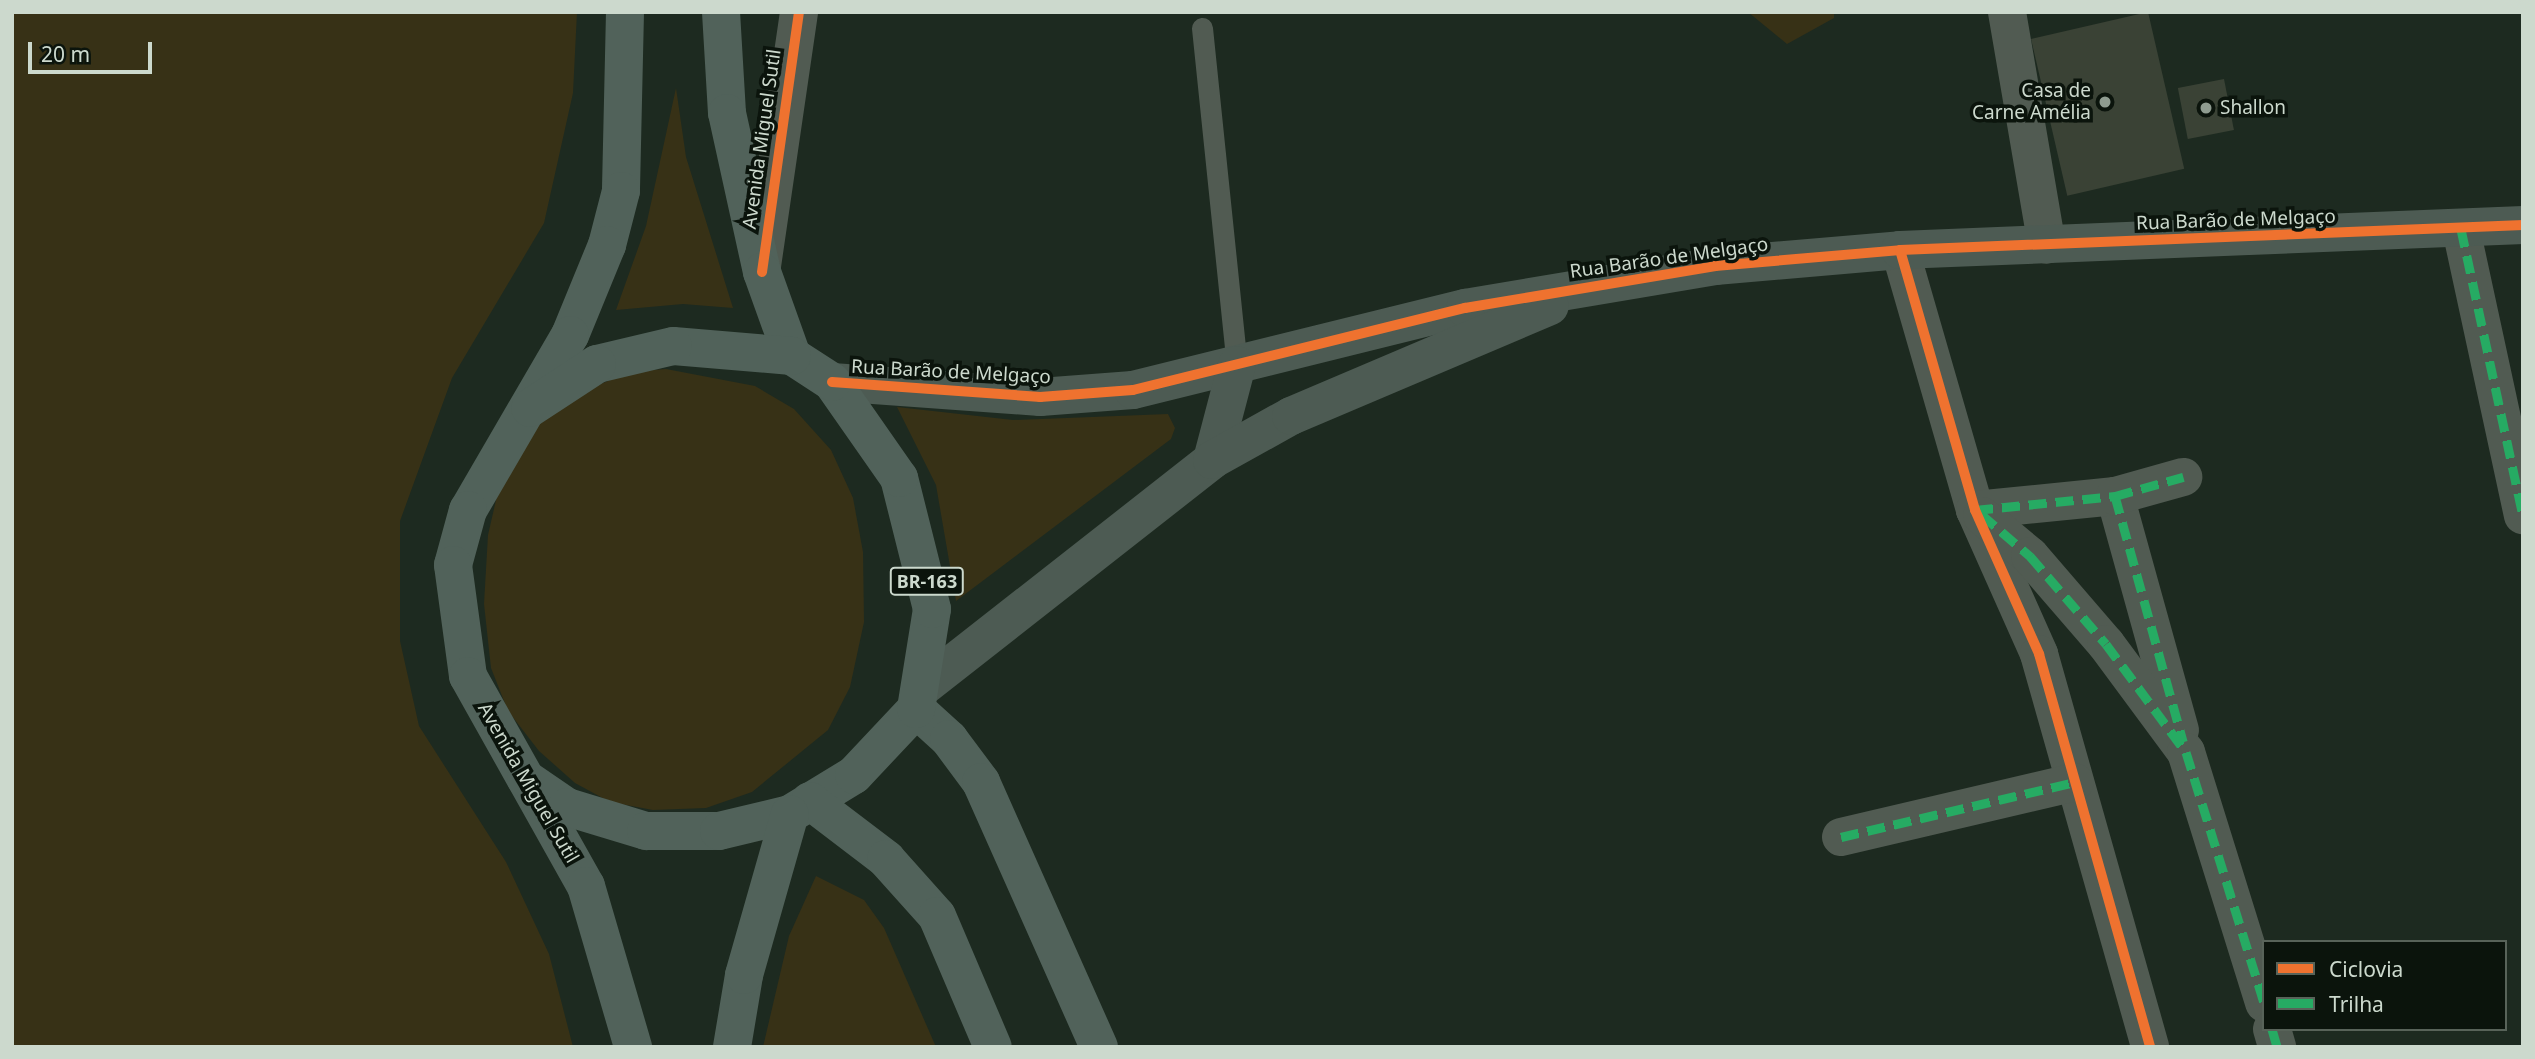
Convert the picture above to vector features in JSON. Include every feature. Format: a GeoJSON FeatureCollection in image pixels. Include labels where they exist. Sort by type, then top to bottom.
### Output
{"type":"FeatureCollection","features":[{"type":"Feature","properties":{"kind":"main road","name":"Avenida Miguel Sutil"},"geometry":{"type":"LineString","coordinates":[[625,12],[621,191],[607,244],[570,335],[530,408],[468,510],[453,565],[468,676],[586,886],[633,1047]]}},
{"type":"Feature","properties":{"kind":"main road","name":"Avenida Miguel Sutil"},"geometry":{"type":"LineString","coordinates":[[530,408],[597,364],[673,346],[792,356],[762,272],[727,113],[721,12]]}},
{"type":"Feature","properties":{"kind":"main road","name":"BR-163"},"geometry":{"type":"LineString","coordinates":[[526,779],[567,807],[646,831],[719,831],[800,807],[854,775],[919,698],[932,609],[923,555],[899,478],[832,382],[792,356]]}},
{"type":"Feature","properties":{"kind":"main road"},"geometry":{"type":"LineString","coordinates":[[919,698],[981,782],[1099,1047]]}},
{"type":"Feature","properties":{"kind":"main road"},"geometry":{"type":"LineString","coordinates":[[732,1047],[744,975],[800,807],[886,859],[937,916],[993,1047]]}},
{"type":"Feature","properties":{"kind":"street","name":"Avenida Miguel Sutil"},"geometry":{"type":"LineString","coordinates":[[762,272],[799,12]]}},
{"type":"Feature","properties":{"kind":"street"},"geometry":{"type":"LineString","coordinates":[[2007,12],[2047,245]]}},
{"type":"Feature","properties":{"kind":"street","name":"Rua Barão de Melgaço"},"geometry":{"type":"LineString","coordinates":[[832,382],[1040,397],[1133,390],[1465,308],[1715,266],[1900,250],[2523,225]]}},
{"type":"Feature","properties":{"kind":"street"},"geometry":{"type":"LineString","coordinates":[[2460,229],[2523,515]]}},
{"type":"Feature","properties":{"kind":"street"},"geometry":{"type":"LineString","coordinates":[[1900,250],[1975,510],[2039,654],[2150,1047]]}},
{"type":"Feature","properties":{"kind":"street","name":"Rua Barão de Melgaço"},"geometry":{"type":"LineString","coordinates":[[919,698],[1212,460],[1291,416],[1479,341],[1590,287]]}},
{"type":"Feature","properties":{"kind":"street"},"geometry":{"type":"LineString","coordinates":[[1212,460],[1232,402],[1237,365]]}},
{"type":"Feature","properties":{"kind":"street"},"geometry":{"type":"LineString","coordinates":[[1975,510],[2115,496],[2183,477]]}},
{"type":"Feature","properties":{"kind":"street"},"geometry":{"type":"LineString","coordinates":[[2115,496],[2186,752],[2262,997]]}},
{"type":"Feature","properties":{"kind":"street"},"geometry":{"type":"LineString","coordinates":[[1975,510],[2030,556],[2106,643],[2186,752]]}},
{"type":"Feature","properties":{"kind":"street"},"geometry":{"type":"LineString","coordinates":[[1841,837],[2075,782]]}},
{"type":"Feature","properties":{"kind":"lane"},"geometry":{"type":"LineString","coordinates":[[1202,28],[1237,365]]}},
{"type":"Feature","properties":{"kind":"shaded area"},"geometry":{"type":"Polygon","coordinates":[[[12,12],[577,12],[573,93],[544,223],[452,378],[400,521],[400,641],[419,726],[506,862],[549,954],[573,1047],[12,1047],[12,12]]]}},
{"type":"Feature","properties":{"kind":"shaded area"},"geometry":{"type":"Polygon","coordinates":[[[1748,12],[1834,12],[1834,18],[1787,44],[1748,12]]]}},
{"type":"Feature","properties":{"kind":"shaded area"},"geometry":{"type":"Polygon","coordinates":[[[676,88],[686,157],[733,308],[683,304],[616,310],[646,226],[676,88]]]}},
{"type":"Feature","properties":{"kind":"shaded area"},"geometry":{"type":"Polygon","coordinates":[[[666,369],[755,386],[794,409],[831,450],[853,498],[863,552],[864,622],[850,687],[828,730],[752,792],[706,808],[653,810],[610,802],[575,783],[539,751],[508,711],[491,668],[484,604],[488,535],[499,487],[537,426],[576,394],[630,372],[666,369]]]}},
{"type":"Feature","properties":{"kind":"shaded area"},"geometry":{"type":"Polygon","coordinates":[[[897,407],[1013,420],[1168,414],[1175,428],[1171,439],[956,601],[936,485],[897,407]]]}},
{"type":"Feature","properties":{"kind":"shaded area"},"geometry":{"type":"Polygon","coordinates":[[[816,876],[864,900],[884,928],[936,1047],[763,1047],[789,936],[816,876]]]}},
{"type":"Feature","properties":{"kind":"building","name":"Casa de Carne Amélia"},"geometry":{"type":"Polygon","coordinates":[[[2148,12],[2184,169],[2067,196],[2031,39],[2148,12]]]}},
{"type":"Feature","properties":{"kind":"building","name":"Shallon"},"geometry":{"type":"Polygon","coordinates":[[[2224,79],[2234,130],[2188,139],[2178,88],[2224,79]]]}},
{"type":"Feature","properties":{"kind":"marked path"},"geometry":{"type":"LineString","coordinates":[[2461,229],[2523,515]]}},
{"type":"Feature","properties":{"kind":"marked path"},"geometry":{"type":"LineString","coordinates":[[1975,510],[2115,496],[2183,477]]}},
{"type":"Feature","properties":{"kind":"marked path"},"geometry":{"type":"LineString","coordinates":[[2115,496],[2183,742]]}},
{"type":"Feature","properties":{"kind":"marked path"},"geometry":{"type":"LineString","coordinates":[[1981,514],[2030,556],[2106,644],[2186,752],[2262,997]]}},
{"type":"Feature","properties":{"kind":"marked path"},"geometry":{"type":"LineString","coordinates":[[1841,837],[2075,782]]}},
{"type":"Feature","properties":{"kind":"marked path"},"geometry":{"type":"LineString","coordinates":[[2273,1031],[2277,1047]]}},
{"type":"Feature","properties":{"kind":"cycle path"},"geometry":{"type":"LineString","coordinates":[[762,272],[799,12]]}},
{"type":"Feature","properties":{"kind":"cycle path"},"geometry":{"type":"LineString","coordinates":[[832,382],[1040,397],[1133,390],[1465,308],[1715,266],[1900,250],[2523,225]]}},
{"type":"Feature","properties":{"kind":"cycle path"},"geometry":{"type":"LineString","coordinates":[[1900,250],[1975,510],[2039,654],[2150,1047]]}},
{"type":"Feature","properties":{"kind":"place","name":"Casa de Carne Amélia"},"geometry":{"type":"Point","coordinates":[2105,102]}},
{"type":"Feature","properties":{"kind":"place","name":"Shallon"},"geometry":{"type":"Point","coordinates":[2206,108]}}]}
